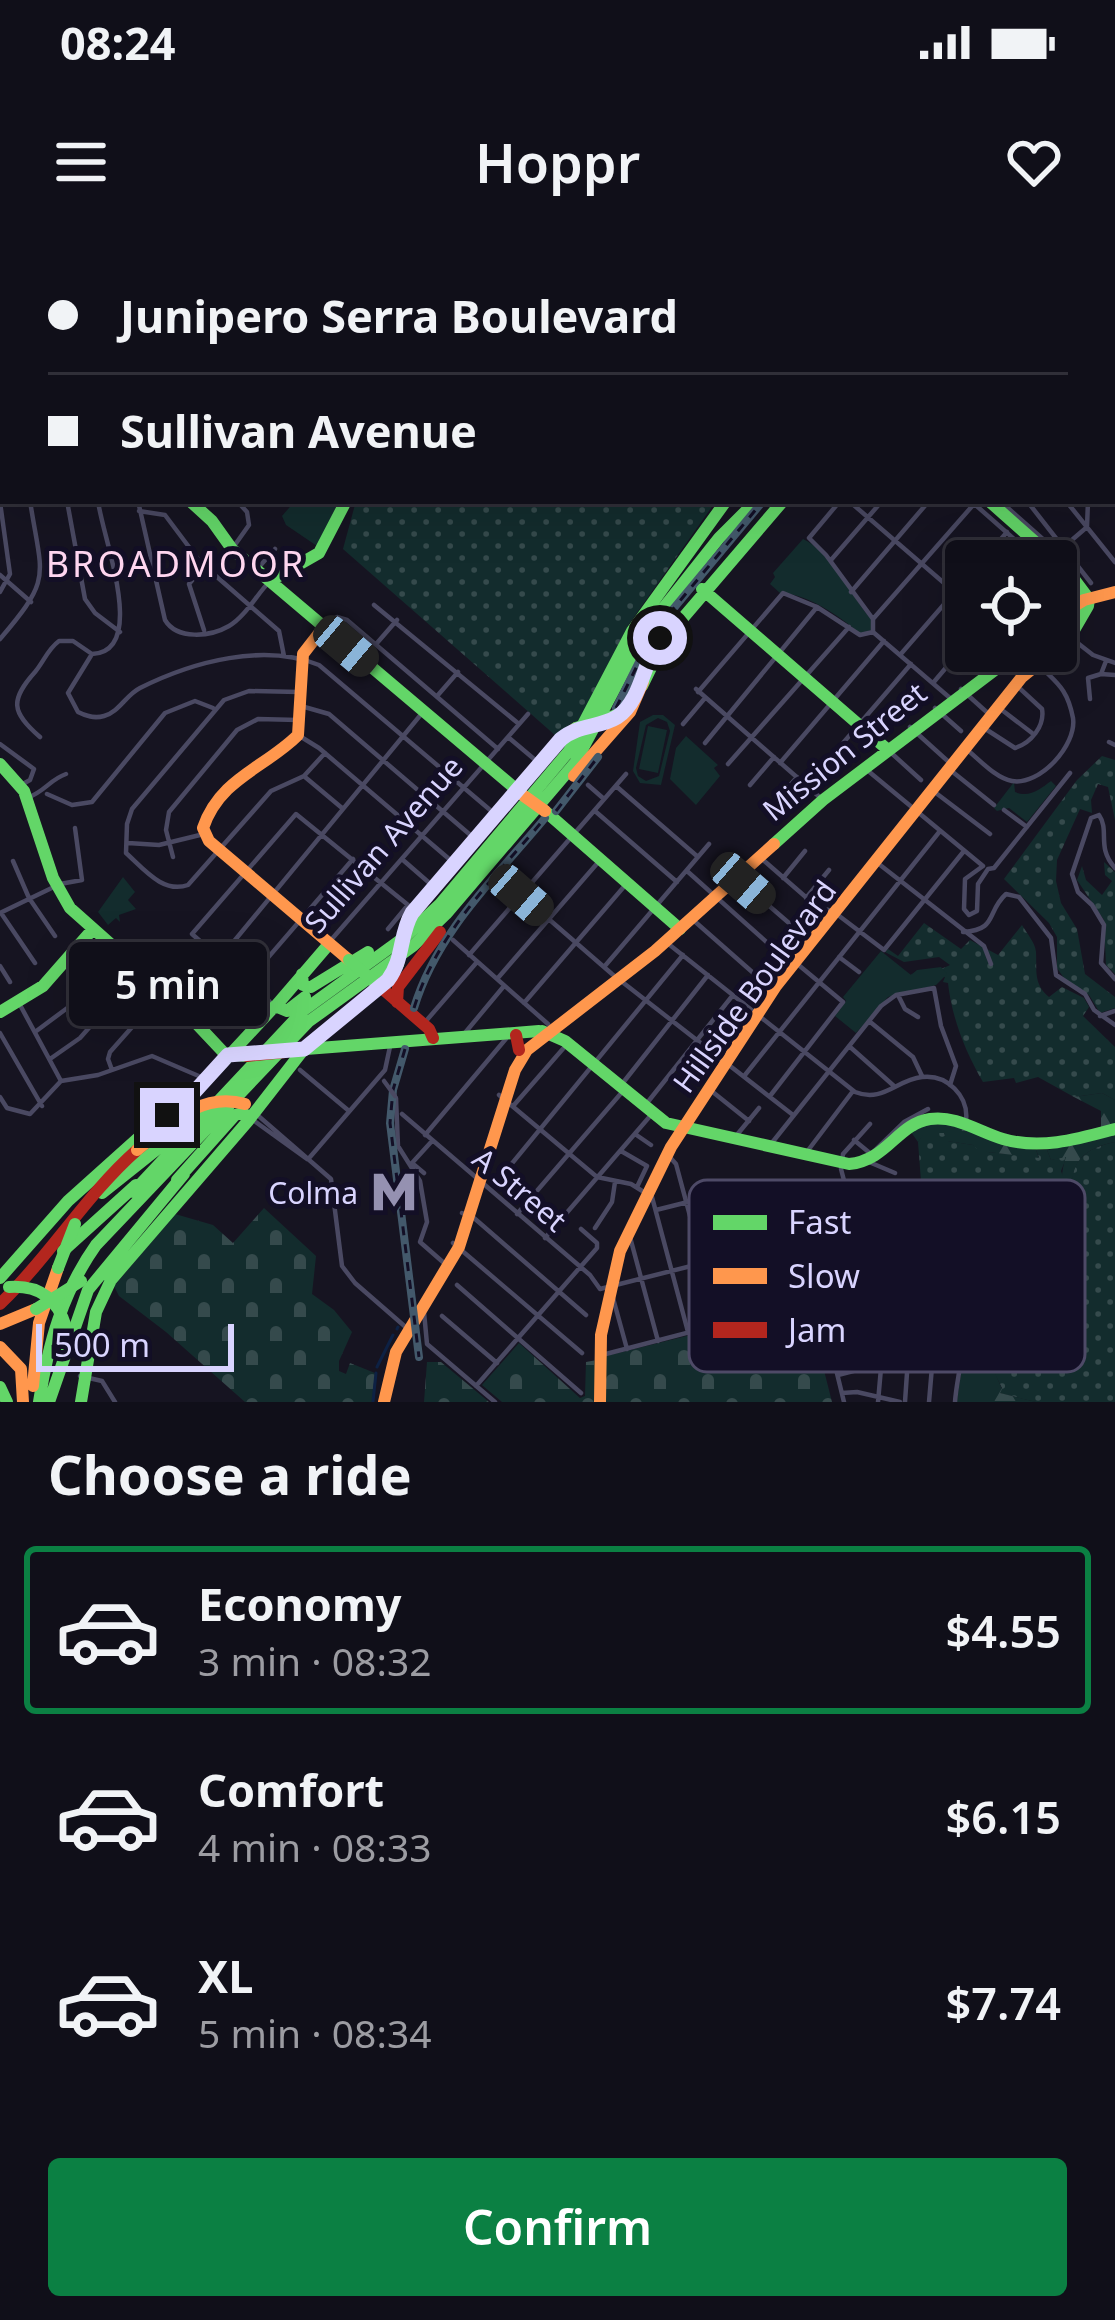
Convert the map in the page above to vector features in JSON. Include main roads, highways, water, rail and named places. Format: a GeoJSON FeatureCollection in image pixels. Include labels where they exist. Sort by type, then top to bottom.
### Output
{"type":"FeatureCollection","features":[{"type":"Feature","properties":{"kind":"main road"},"geometry":{"type":"LineString","coordinates":[[193,504],[232,549],[324,628],[683,924]]}},
{"type":"Feature","properties":{"kind":"main road"},"geometry":{"type":"LineString","coordinates":[[269,580],[319,553],[344,504]]}},
{"type":"Feature","properties":{"kind":"main road"},"geometry":{"type":"LineString","coordinates":[[33,1386],[44,1324],[64,1276],[91,1238],[299,1014],[411,932],[450,892],[572,746],[629,635],[721,504]]}},
{"type":"Feature","properties":{"kind":"main road"},"geometry":{"type":"LineString","coordinates":[[629,635],[733,504]]}},
{"type":"Feature","properties":{"kind":"main road"},"geometry":{"type":"LineString","coordinates":[[38,1402],[52,1328],[80,1267],[107,1232],[325,1007],[434,927],[585,749],[646,630],[750,504]]}},
{"type":"Feature","properties":{"kind":"main road"},"geometry":{"type":"LineString","coordinates":[[624,711],[652,655],[777,504]]}},
{"type":"Feature","properties":{"kind":"main road"},"geometry":{"type":"LineString","coordinates":[[981,504],[1024,540]]}},
{"type":"Feature","properties":{"kind":"main road"},"geometry":{"type":"LineString","coordinates":[[1077,581],[1084,598]]}},
{"type":"Feature","properties":{"kind":"main road"},"geometry":{"type":"LineString","coordinates":[[703,590],[886,749]]}},
{"type":"Feature","properties":{"kind":"main road"},"geometry":{"type":"LineString","coordinates":[[1077,592],[1084,598]]}},
{"type":"Feature","properties":{"kind":"main road"},"geometry":{"type":"LineString","coordinates":[[1077,604],[1084,598],[1115,595]]}},
{"type":"Feature","properties":{"kind":"main road","name":"Hillside Boulevard"},"geometry":{"type":"LineString","coordinates":[[1077,618],[1084,598]]}},
{"type":"Feature","properties":{"kind":"main road"},"geometry":{"type":"LineString","coordinates":[[324,628],[303,657],[300,713],[287,746],[243,772],[206,816],[204,834],[434,1038]]}},
{"type":"Feature","properties":{"kind":"main road"},"geometry":{"type":"LineString","coordinates":[[530,816],[584,766],[634,707],[652,655]]}},
{"type":"Feature","properties":{"kind":"main road","name":"Mission Street"},"geometry":{"type":"LineString","coordinates":[[614,974],[666,942],[821,798],[988,672]]}},
{"type":"Feature","properties":{"kind":"main road","name":"Hillside Boulevard"},"geometry":{"type":"LineString","coordinates":[[600,1402],[602,1330],[642,1190],[757,1014],[915,812],[927,785],[950,767],[1030,672]]}},
{"type":"Feature","properties":{"kind":"main road"},"geometry":{"type":"LineString","coordinates":[[78,1402],[96,1312],[108,1285],[236,1114],[249,1111],[294,1057],[398,964],[410,912],[520,794],[540,764],[576,728],[624,711],[643,682]]}},
{"type":"Feature","properties":{"kind":"main road","name":"Mission Street"},"geometry":{"type":"LineString","coordinates":[[821,798],[886,749]]}},
{"type":"Feature","properties":{"kind":"main road"},"geometry":{"type":"LineString","coordinates":[[0,764],[24,791],[56,886],[71,909],[236,1053],[294,1057],[327,1048],[464,1034],[517,1043],[541,1032],[568,1042],[647,1112],[682,1129],[842,1163],[869,1162],[923,1120],[944,1118],[1033,1145],[1059,1144],[1115,1130]]}},
{"type":"Feature","properties":{"kind":"main road"},"geometry":{"type":"LineString","coordinates":[[397,1002],[397,989],[505,845]]}},
{"type":"Feature","properties":{"kind":"main road"},"geometry":{"type":"LineString","coordinates":[[274,1006],[290,1010],[450,892]]}},
{"type":"Feature","properties":{"kind":"main road","name":"Mission Street"},"geometry":{"type":"LineString","coordinates":[[446,1264],[505,1096],[517,1043],[541,1032],[683,924]]}},
{"type":"Feature","properties":{"kind":"main road"},"geometry":{"type":"LineString","coordinates":[[0,1012],[48,981],[94,929]]}},
{"type":"Feature","properties":{"kind":"main road","name":"Sullivan Avenue"},"geometry":{"type":"LineString","coordinates":[[3,1285],[68,1202],[146,1146],[164,1120],[236,1053],[329,944]]}},
{"type":"Feature","properties":{"kind":"main road"},"geometry":{"type":"LineString","coordinates":[[302,974],[303,986],[312,986],[368,952]]}},
{"type":"Feature","properties":{"kind":"main road"},"geometry":{"type":"LineString","coordinates":[[376,984],[395,984],[417,960]]}},
{"type":"Feature","properties":{"kind":"main road"},"geometry":{"type":"LineString","coordinates":[[321,1033],[319,1042],[327,1048]]}},
{"type":"Feature","properties":{"kind":"main road"},"geometry":{"type":"LineString","coordinates":[[104,1261],[252,1081]]}},
{"type":"Feature","properties":{"kind":"main road"},"geometry":{"type":"LineString","coordinates":[[0,1306],[95,1195],[146,1146],[203,1102],[218,1098],[249,1111]]}},
{"type":"Feature","properties":{"kind":"main road"},"geometry":{"type":"LineString","coordinates":[[0,1306],[145,1179]]}},
{"type":"Feature","properties":{"kind":"main road"},"geometry":{"type":"LineString","coordinates":[[38,1402],[90,1286],[186,1184]]}},
{"type":"Feature","properties":{"kind":"main road"},"geometry":{"type":"LineString","coordinates":[[0,1324],[36,1309],[81,1281],[186,1184]]}},
{"type":"Feature","properties":{"kind":"main road"},"geometry":{"type":"LineString","coordinates":[[38,1402],[33,1386],[38,1326],[75,1224],[95,1195]]}},
{"type":"Feature","properties":{"kind":"main road"},"geometry":{"type":"LineString","coordinates":[[381,1402],[390,1366],[446,1264]]}},
{"type":"Feature","properties":{"kind":"main road"},"geometry":{"type":"LineString","coordinates":[[413,1325],[446,1264]]}},
{"type":"Feature","properties":{"kind":"main road"},"geometry":{"type":"LineString","coordinates":[[3,1285],[27,1286],[48,1294],[61,1310],[66,1327],[38,1402]]}},
{"type":"Feature","properties":{"kind":"main road"},"geometry":{"type":"LineString","coordinates":[[0,1348],[20,1367],[38,1402]]}},
{"type":"Feature","properties":{"kind":"main road"},"geometry":{"type":"LineString","coordinates":[[0,1387],[7,1402]]}},
{"type":"Feature","properties":{"kind":"waterway"},"geometry":{"type":"LineString","coordinates":[[377,1367],[393,1335]]}},
{"type":"Feature","properties":{"kind":"waterway"},"geometry":{"type":"LineString","coordinates":[[373,1402],[376,1373]]}},
{"type":"Feature","properties":{"kind":"railway"},"geometry":{"type":"LineString","coordinates":[[616,708],[654,632],[761,504]]}},
{"type":"Feature","properties":{"kind":"railway"},"geometry":{"type":"LineString","coordinates":[[556,811],[598,757]]}},
{"type":"Feature","properties":{"kind":"railway"},"geometry":{"type":"LineString","coordinates":[[414,1008],[452,930],[545,818]]}},
{"type":"Feature","properties":{"kind":"railway"},"geometry":{"type":"LineString","coordinates":[[405,1049],[393,1090],[390,1123],[419,1357]]}},
{"type":"Feature","properties":{"kind":"place","name":"Colma"},"geometry":{"type":"Point","coordinates":[394,1192]}},
{"type":"Feature","properties":{"kind":"district","name":"BROADMOOR"},"geometry":{"type":"Point","coordinates":[176,563]}}]}
